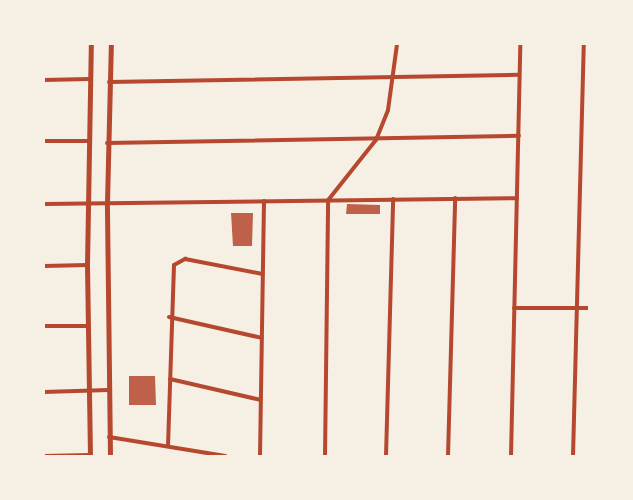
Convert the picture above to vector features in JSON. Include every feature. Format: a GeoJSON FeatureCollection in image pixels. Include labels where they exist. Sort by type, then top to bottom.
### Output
{"type":"FeatureCollection","features":[{"type":"Feature","properties":{"kind":"main road"},"geometry":{"type":"LineString","coordinates":[[90,456],[87,141],[91,44]]}},
{"type":"Feature","properties":{"kind":"main road"},"geometry":{"type":"LineString","coordinates":[[110,456],[107,143],[111,44]]}},
{"type":"Feature","properties":{"kind":"street"},"geometry":{"type":"LineString","coordinates":[[325,456],[328,200],[376,140],[388,110],[395,75],[397,44]]}},
{"type":"Feature","properties":{"kind":"street"},"geometry":{"type":"LineString","coordinates":[[511,456],[520,44]]}},
{"type":"Feature","properties":{"kind":"street"},"geometry":{"type":"LineString","coordinates":[[573,456],[579,308],[584,44]]}},
{"type":"Feature","properties":{"kind":"street"},"geometry":{"type":"LineString","coordinates":[[109,82],[395,75],[519,75]]}},
{"type":"Feature","properties":{"kind":"street"},"geometry":{"type":"LineString","coordinates":[[44,80],[89,79]]}},
{"type":"Feature","properties":{"kind":"street"},"geometry":{"type":"LineString","coordinates":[[107,143],[519,136]]}},
{"type":"Feature","properties":{"kind":"street"},"geometry":{"type":"LineString","coordinates":[[44,141],[87,141]]}},
{"type":"Feature","properties":{"kind":"street"},"geometry":{"type":"LineString","coordinates":[[448,456],[454,198]]}},
{"type":"Feature","properties":{"kind":"street"},"geometry":{"type":"LineString","coordinates":[[44,204],[517,198]]}},
{"type":"Feature","properties":{"kind":"street"},"geometry":{"type":"LineString","coordinates":[[386,456],[393,199]]}},
{"type":"Feature","properties":{"kind":"street"},"geometry":{"type":"LineString","coordinates":[[260,456],[264,201]]}},
{"type":"Feature","properties":{"kind":"street"},"geometry":{"type":"LineString","coordinates":[[168,446],[171,270],[179,260],[263,274]]}},
{"type":"Feature","properties":{"kind":"street"},"geometry":{"type":"LineString","coordinates":[[44,266],[87,266]]}},
{"type":"Feature","properties":{"kind":"street"},"geometry":{"type":"LineString","coordinates":[[514,308],[590,308]]}},
{"type":"Feature","properties":{"kind":"street"},"geometry":{"type":"LineString","coordinates":[[170,317],[262,338]]}},
{"type":"Feature","properties":{"kind":"street"},"geometry":{"type":"LineString","coordinates":[[44,326],[88,326]]}},
{"type":"Feature","properties":{"kind":"street"},"geometry":{"type":"LineString","coordinates":[[170,379],[261,399]]}},
{"type":"Feature","properties":{"kind":"street"},"geometry":{"type":"LineString","coordinates":[[44,392],[108,390]]}},
{"type":"Feature","properties":{"kind":"street"},"geometry":{"type":"LineString","coordinates":[[109,437],[168,446],[200,454],[225,456]]}},
{"type":"Feature","properties":{"kind":"street"},"geometry":{"type":"LineString","coordinates":[[44,456],[90,456]]}},
{"type":"Feature","properties":{"kind":"building"},"geometry":{"type":"Polygon","coordinates":[[[347,204],[380,205],[380,214],[346,214],[347,204]]]}},
{"type":"Feature","properties":{"kind":"building"},"geometry":{"type":"Polygon","coordinates":[[[231,213],[253,213],[252,246],[233,246],[231,213]]]}},
{"type":"Feature","properties":{"kind":"building"},"geometry":{"type":"Polygon","coordinates":[[[129,376],[155,376],[156,405],[129,405],[129,376]]]}}]}
